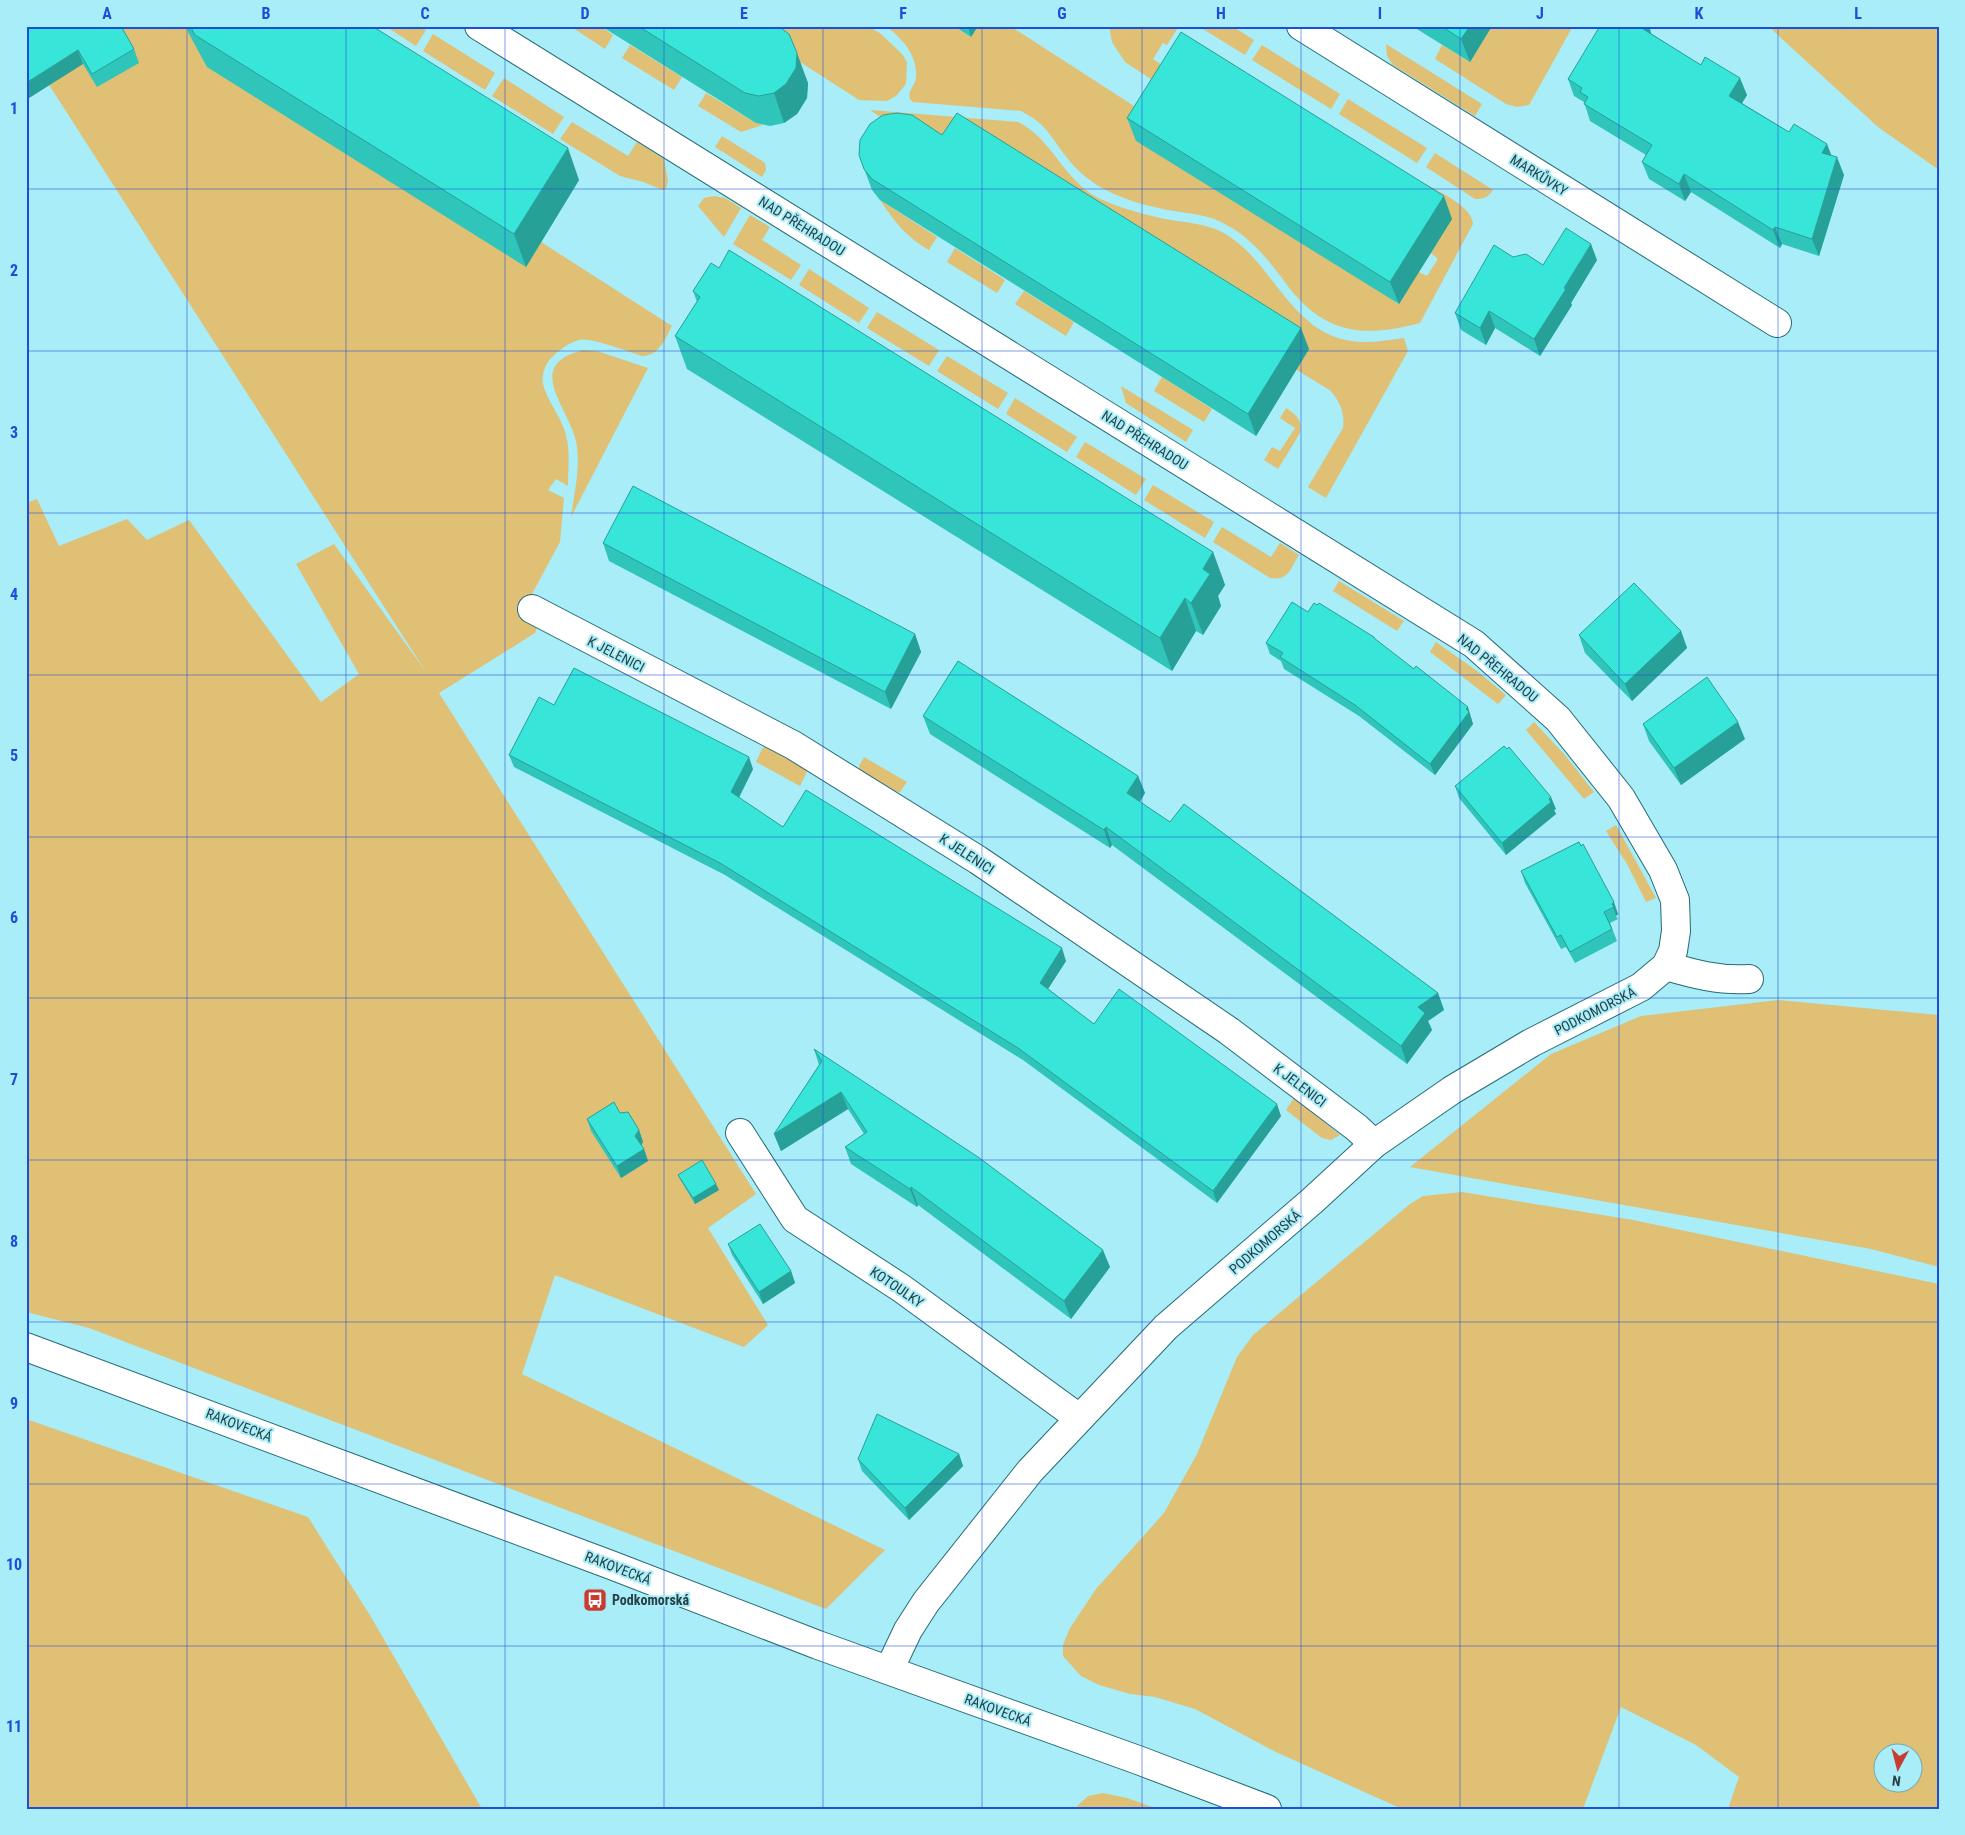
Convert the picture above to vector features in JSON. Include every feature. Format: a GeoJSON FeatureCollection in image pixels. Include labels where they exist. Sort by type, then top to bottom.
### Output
{"type":"FeatureCollection","features":[{"type":"Feature","properties":{"kind":"street","name":"NAD PŘEHRADOU"},"geometry":{"type":"LineString","coordinates":[[479,26],[1474,644],[1558,719],[1621,798],[1663,870],[1675,900],[1676,931],[1673,951],[1666,966]]}},
{"type":"Feature","properties":{"kind":"street","name":"MARKŮVKY"},"geometry":{"type":"LineString","coordinates":[[1301,26],[1777,323]]}},
{"type":"Feature","properties":{"kind":"street","name":"K JELENICI"},"geometry":{"type":"LineString","coordinates":[[532,610],[793,745],[978,860],[1229,1031],[1357,1128],[1374,1144]]}},
{"type":"Feature","properties":{"kind":"street"},"geometry":{"type":"LineString","coordinates":[[1666,966],[1709,978],[1749,979]]}},
{"type":"Feature","properties":{"kind":"street","name":"PODKOMORSKÁ"},"geometry":{"type":"LineString","coordinates":[[889,1670],[908,1630],[926,1602],[1030,1471],[1166,1327],[1312,1201],[1374,1144],[1452,1090],[1531,1043],[1641,987],[1666,966]]}},
{"type":"Feature","properties":{"kind":"street","name":"KOTOULKY"},"geometry":{"type":"LineString","coordinates":[[740,1133],[795,1220],[901,1288],[1079,1418]]}},
{"type":"Feature","properties":{"kind":"street","name":"RAKOVECKÁ"},"geometry":{"type":"LineString","coordinates":[[26,1347],[602,1561],[818,1645],[1267,1809]]}},
{"type":"Feature","properties":{"kind":"shaded area"},"geometry":{"type":"Polygon","coordinates":[[[26,26],[194,26],[526,266],[541,242],[672,326],[661,346],[648,355],[642,356],[610,345],[579,340],[565,346],[548,362],[543,373],[543,384],[567,440],[568,486],[556,479],[548,490],[564,498],[560,542],[525,607],[537,628],[535,633],[439,693],[756,1194],[708,1228],[768,1325],[744,1347],[555,1275],[522,1374],[885,1550],[826,1609],[89,1328],[26,1312],[26,503],[37,499],[59,546],[127,519],[147,540],[189,520],[321,702],[359,674],[296,564],[334,544],[426,672],[26,49],[26,26]]]}},
{"type":"Feature","properties":{"kind":"shaded area"},"geometry":{"type":"Polygon","coordinates":[[[385,26],[420,26],[426,30],[416,46],[385,26]]]}},
{"type":"Feature","properties":{"kind":"shaded area"},"geometry":{"type":"Polygon","coordinates":[[[570,26],[600,26],[613,35],[605,49],[570,26]]]}},
{"type":"Feature","properties":{"kind":"shaded area"},"geometry":{"type":"Polygon","coordinates":[[[775,26],[868,26],[881,34],[902,54],[907,62],[906,84],[896,96],[887,101],[859,100],[766,40],[775,26]]]}},
{"type":"Feature","properties":{"kind":"shaded area"},"geometry":{"type":"Polygon","coordinates":[[[885,26],[954,26],[971,37],[978,26],[1010,26],[1151,117],[1398,304],[1419,272],[1427,276],[1438,259],[1431,253],[1416,196],[1424,183],[1461,205],[1471,217],[1473,224],[1420,323],[1379,330],[1344,328],[1313,312],[1298,298],[1258,249],[1243,235],[1213,219],[1139,203],[1101,187],[1076,168],[1042,125],[1021,111],[913,102],[909,96],[916,78],[912,55],[903,41],[885,26]]]}},
{"type":"Feature","properties":{"kind":"shaded area"},"geometry":{"type":"Polygon","coordinates":[[[1109,26],[1179,26],[1167,45],[1163,43],[1153,59],[1165,67],[1186,35],[1235,65],[1228,79],[1160,85],[1125,62],[1112,42],[1109,26]]]}},
{"type":"Feature","properties":{"kind":"shaded area"},"geometry":{"type":"Polygon","coordinates":[[[1198,26],[1232,26],[1254,40],[1245,55],[1198,26]]]}},
{"type":"Feature","properties":{"kind":"shaded area"},"geometry":{"type":"Polygon","coordinates":[[[1492,26],[1573,26],[1529,105],[1517,107],[1506,104],[1435,59],[1442,45],[1470,62],[1492,26]]]}},
{"type":"Feature","properties":{"kind":"shaded area"},"geometry":{"type":"Polygon","coordinates":[[[1768,26],[1939,26],[1939,170],[1878,127],[1768,26]]]}},
{"type":"Feature","properties":{"kind":"shaded area"},"geometry":{"type":"Polygon","coordinates":[[[433,34],[495,73],[485,90],[423,51],[433,34]]]}},
{"type":"Feature","properties":{"kind":"shaded area"},"geometry":{"type":"Polygon","coordinates":[[[1386,44],[1482,104],[1475,116],[1393,65],[1387,56],[1386,44]]]}},
{"type":"Feature","properties":{"kind":"shaded area"},"geometry":{"type":"Polygon","coordinates":[[[630,45],[682,77],[674,90],[622,58],[630,45]]]}},
{"type":"Feature","properties":{"kind":"shaded area"},"geometry":{"type":"Polygon","coordinates":[[[1262,45],[1340,94],[1331,109],[1252,60],[1262,45]]]}},
{"type":"Feature","properties":{"kind":"shaded area"},"geometry":{"type":"Polygon","coordinates":[[[504,78],[564,117],[553,134],[492,96],[504,78]]]}},
{"type":"Feature","properties":{"kind":"shaded area"},"geometry":{"type":"Polygon","coordinates":[[[706,93],[756,123],[763,125],[741,132],[698,106],[706,93]]]}},
{"type":"Feature","properties":{"kind":"shaded area"},"geometry":{"type":"Polygon","coordinates":[[[1348,99],[1427,148],[1417,163],[1339,114],[1348,99]]]}},
{"type":"Feature","properties":{"kind":"shaded area"},"geometry":{"type":"Polygon","coordinates":[[[870,110],[1018,122],[1039,137],[1080,185],[1098,198],[1137,212],[1203,225],[1224,233],[1242,246],[1286,298],[1319,329],[1339,338],[1363,342],[1404,338],[1408,351],[1326,498],[1308,487],[1343,428],[1341,408],[1331,391],[950,157],[905,134],[870,110]]]}},
{"type":"Feature","properties":{"kind":"shaded area"},"geometry":{"type":"Polygon","coordinates":[[[572,122],[628,156],[637,142],[664,159],[668,181],[666,189],[663,190],[620,176],[560,139],[572,122]]]}},
{"type":"Feature","properties":{"kind":"shaded area"},"geometry":{"type":"Polygon","coordinates":[[[722,136],[765,163],[766,170],[762,177],[715,147],[722,136]]]}},
{"type":"Feature","properties":{"kind":"shaded area"},"geometry":{"type":"Polygon","coordinates":[[[1435,153],[1493,190],[1486,197],[1475,199],[1426,167],[1435,153]]]}},
{"type":"Feature","properties":{"kind":"shaded area"},"geometry":{"type":"Polygon","coordinates":[[[714,196],[725,198],[741,208],[724,237],[698,206],[704,198],[714,196]]]}},
{"type":"Feature","properties":{"kind":"shaded area"},"geometry":{"type":"Polygon","coordinates":[[[880,200],[937,237],[929,250],[913,240],[901,228],[880,200]]]}},
{"type":"Feature","properties":{"kind":"shaded area"},"geometry":{"type":"Polygon","coordinates":[[[750,215],[770,227],[762,240],[801,265],[791,280],[733,244],[750,215]]]}},
{"type":"Feature","properties":{"kind":"shaded area"},"geometry":{"type":"Polygon","coordinates":[[[955,248],[1005,280],[997,293],[947,262],[955,248]]]}},
{"type":"Feature","properties":{"kind":"shaded area"},"geometry":{"type":"Polygon","coordinates":[[[809,269],[869,308],[859,323],[799,285],[809,269]]]}},
{"type":"Feature","properties":{"kind":"shaded area"},"geometry":{"type":"Polygon","coordinates":[[[1024,291],[1074,322],[1066,336],[1015,304],[1024,291]]]}},
{"type":"Feature","properties":{"kind":"shaded area"},"geometry":{"type":"Polygon","coordinates":[[[877,312],[939,350],[929,366],[867,328],[877,312]]]}},
{"type":"Feature","properties":{"kind":"shaded area"},"geometry":{"type":"Polygon","coordinates":[[[583,350],[597,351],[648,368],[571,517],[577,473],[577,447],[574,433],[555,391],[552,378],[555,367],[564,357],[583,350]]]}},
{"type":"Feature","properties":{"kind":"shaded area"},"geometry":{"type":"Polygon","coordinates":[[[947,356],[1008,393],[998,409],[937,371],[947,356]]]}},
{"type":"Feature","properties":{"kind":"shaded area"},"geometry":{"type":"Polygon","coordinates":[[[1162,377],[1212,409],[1204,422],[1154,391],[1162,377]]]}},
{"type":"Feature","properties":{"kind":"shaded area"},"geometry":{"type":"Polygon","coordinates":[[[1121,386],[1193,430],[1186,442],[1126,403],[1121,386]]]}},
{"type":"Feature","properties":{"kind":"shaded area"},"geometry":{"type":"Polygon","coordinates":[[[1015,398],[1077,437],[1067,452],[1006,414],[1015,398]]]}},
{"type":"Feature","properties":{"kind":"shaded area"},"geometry":{"type":"Polygon","coordinates":[[[1286,408],[1298,418],[1301,428],[1300,433],[1278,469],[1264,460],[1272,447],[1280,451],[1295,428],[1280,418],[1286,408]]]}},
{"type":"Feature","properties":{"kind":"shaded area"},"geometry":{"type":"Polygon","coordinates":[[[1085,442],[1146,479],[1136,495],[1076,457],[1085,442]]]}},
{"type":"Feature","properties":{"kind":"shaded area"},"geometry":{"type":"Polygon","coordinates":[[[1153,485],[1214,522],[1205,538],[1144,500],[1153,485]]]}},
{"type":"Feature","properties":{"kind":"shaded area"},"geometry":{"type":"Polygon","coordinates":[[[1222,527],[1271,557],[1280,543],[1299,555],[1285,576],[1270,578],[1213,542],[1222,527]]]}},
{"type":"Feature","properties":{"kind":"shaded area"},"geometry":{"type":"Polygon","coordinates":[[[1339,581],[1404,621],[1397,631],[1333,591],[1339,581]]]}},
{"type":"Feature","properties":{"kind":"shaded area"},"geometry":{"type":"Polygon","coordinates":[[[1436,642],[1477,671],[1506,695],[1498,704],[1430,652],[1436,642]]]}},
{"type":"Feature","properties":{"kind":"shaded area"},"geometry":{"type":"Polygon","coordinates":[[[1534,722],[1564,754],[1594,792],[1584,799],[1526,730],[1534,722]]]}},
{"type":"Feature","properties":{"kind":"shaded area"},"geometry":{"type":"Polygon","coordinates":[[[769,743],[808,770],[800,786],[756,762],[762,749],[769,743]]]}},
{"type":"Feature","properties":{"kind":"shaded area"},"geometry":{"type":"Polygon","coordinates":[[[864,757],[907,782],[900,792],[860,770],[859,766],[864,757]]]}},
{"type":"Feature","properties":{"kind":"shaded area"},"geometry":{"type":"Polygon","coordinates":[[[1616,825],[1656,898],[1646,902],[1627,864],[1606,831],[1616,825]]]}},
{"type":"Feature","properties":{"kind":"shaded area"},"geometry":{"type":"Polygon","coordinates":[[[1778,1000],[1939,1015],[1939,1267],[1871,1249],[1410,1167],[1551,1054],[1641,1016],[1778,1000]]]}},
{"type":"Feature","properties":{"kind":"shaded area"},"geometry":{"type":"Polygon","coordinates":[[[1294,1098],[1340,1135],[1331,1140],[1322,1138],[1286,1110],[1294,1098]]]}},
{"type":"Feature","properties":{"kind":"shaded area"},"geometry":{"type":"Polygon","coordinates":[[[1462,1192],[1633,1220],[1939,1284],[1939,1809],[1728,1809],[1739,1777],[1696,1745],[1621,1707],[1583,1809],[1402,1809],[1276,1752],[1195,1709],[1155,1697],[1130,1694],[1099,1685],[1081,1676],[1063,1656],[1063,1645],[1070,1628],[1096,1589],[1164,1513],[1197,1454],[1237,1357],[1253,1335],[1410,1204],[1423,1196],[1462,1192]]]}},
{"type":"Feature","properties":{"kind":"shaded area"},"geometry":{"type":"Polygon","coordinates":[[[26,1419],[308,1517],[371,1617],[482,1809],[26,1809],[26,1419]]]}},
{"type":"Feature","properties":{"kind":"shaded area"},"geometry":{"type":"Polygon","coordinates":[[[1103,1793],[1127,1798],[1158,1809],[1074,1809],[1088,1796],[1103,1793]]]}},
{"type":"Feature","properties":{"kind":"building"},"geometry":{"type":"Polygon","coordinates":[[[26,26],[121,26],[134,49],[92,74],[78,50],[26,83],[26,26]]]}},
{"type":"Feature","properties":{"kind":"building"},"geometry":{"type":"Polygon","coordinates":[[[190,26],[372,26],[568,148],[514,234],[195,35],[190,26]]]}},
{"type":"Feature","properties":{"kind":"building"},"geometry":{"type":"Polygon","coordinates":[[[638,26],[778,26],[789,34],[797,53],[796,68],[786,84],[774,93],[759,96],[745,93],[638,26]]]}},
{"type":"Feature","properties":{"kind":"building"},"geometry":{"type":"Polygon","coordinates":[[[1441,26],[1470,26],[1461,39],[1441,26]]]}},
{"type":"Feature","properties":{"kind":"building"},"geometry":{"type":"Polygon","coordinates":[[[1600,26],[1644,26],[1643,29],[1701,65],[1705,57],[1740,78],[1729,96],[1789,132],[1794,124],[1827,144],[1822,153],[1837,157],[1812,239],[1775,227],[1773,230],[1684,174],[1679,184],[1642,162],[1652,145],[1584,104],[1588,97],[1580,92],[1582,88],[1568,79],[1600,26]]]}},
{"type":"Feature","properties":{"kind":"building"},"geometry":{"type":"Polygon","coordinates":[[[1181,32],[1444,196],[1390,282],[1127,118],[1181,32]]]}},
{"type":"Feature","properties":{"kind":"building"},"geometry":{"type":"Polygon","coordinates":[[[897,113],[912,115],[942,135],[957,113],[1301,328],[1248,414],[872,179],[864,169],[859,155],[860,140],[870,124],[883,115],[897,113]]]}},
{"type":"Feature","properties":{"kind":"building"},"geometry":{"type":"Polygon","coordinates":[[[1566,228],[1591,244],[1564,288],[1566,289],[1534,339],[1489,311],[1480,328],[1455,313],[1494,245],[1513,257],[1526,254],[1543,265],[1566,228]]]}},
{"type":"Feature","properties":{"kind":"building"},"geometry":{"type":"Polygon","coordinates":[[[729,250],[1213,552],[1203,569],[1210,574],[1191,603],[1185,598],[1160,638],[675,336],[700,297],[693,291],[711,263],[719,268],[729,250]]]}},
{"type":"Feature","properties":{"kind":"building"},"geometry":{"type":"Polygon","coordinates":[[[633,486],[915,634],[885,692],[603,543],[633,486]]]}},
{"type":"Feature","properties":{"kind":"building"},"geometry":{"type":"Polygon","coordinates":[[[1634,583],[1681,631],[1625,684],[1579,635],[1634,583]]]}},
{"type":"Feature","properties":{"kind":"building"},"geometry":{"type":"Polygon","coordinates":[[[1292,602],[1308,612],[1314,603],[1317,605],[1319,603],[1374,637],[1414,669],[1416,666],[1468,707],[1466,709],[1469,712],[1430,764],[1355,705],[1280,657],[1283,653],[1266,643],[1292,602]]]}},
{"type":"Feature","properties":{"kind":"building"},"geometry":{"type":"Polygon","coordinates":[[[958,661],[1138,776],[1127,793],[1170,822],[1184,804],[1438,993],[1418,1007],[1425,1013],[1401,1046],[1106,827],[1104,830],[923,716],[958,661]]]}},
{"type":"Feature","properties":{"kind":"building"},"geometry":{"type":"Polygon","coordinates":[[[574,668],[749,757],[731,792],[783,827],[806,790],[1062,948],[1040,983],[1094,1024],[1119,989],[1277,1104],[1213,1191],[1018,1048],[720,863],[509,755],[539,697],[554,705],[574,668]]]}},
{"type":"Feature","properties":{"kind":"building"},"geometry":{"type":"Polygon","coordinates":[[[1707,677],[1738,722],[1674,768],[1643,724],[1707,677]]]}},
{"type":"Feature","properties":{"kind":"building"},"geometry":{"type":"Polygon","coordinates":[[[1504,746],[1507,749],[1509,747],[1551,797],[1549,799],[1551,802],[1502,843],[1455,786],[1504,746]]]}},
{"type":"Feature","properties":{"kind":"building"},"geometry":{"type":"Polygon","coordinates":[[[1579,842],[1581,846],[1583,844],[1614,902],[1612,904],[1614,907],[1604,912],[1612,929],[1570,952],[1561,935],[1557,937],[1521,871],[1579,842]]]}},
{"type":"Feature","properties":{"kind":"building"},"geometry":{"type":"Polygon","coordinates":[[[814,1049],[978,1157],[1103,1250],[1064,1301],[911,1187],[910,1189],[845,1147],[867,1132],[841,1092],[774,1134],[822,1061],[814,1049]]]}},
{"type":"Feature","properties":{"kind":"building"},"geometry":{"type":"Polygon","coordinates":[[[614,1102],[620,1113],[628,1112],[639,1130],[635,1136],[644,1149],[617,1166],[587,1119],[614,1102]]]}},
{"type":"Feature","properties":{"kind":"building"},"geometry":{"type":"Polygon","coordinates":[[[702,1160],[716,1184],[693,1198],[678,1175],[702,1160]]]}},
{"type":"Feature","properties":{"kind":"building"},"geometry":{"type":"Polygon","coordinates":[[[760,1224],[791,1271],[759,1292],[728,1244],[760,1224]]]}},
{"type":"Feature","properties":{"kind":"building"},"geometry":{"type":"Polygon","coordinates":[[[877,1414],[959,1454],[905,1508],[858,1459],[877,1414]]]}},
{"type":"Feature","properties":{"kind":"place","name":"Podkomorská"},"geometry":{"type":"Point","coordinates":[595,1600]}}]}
